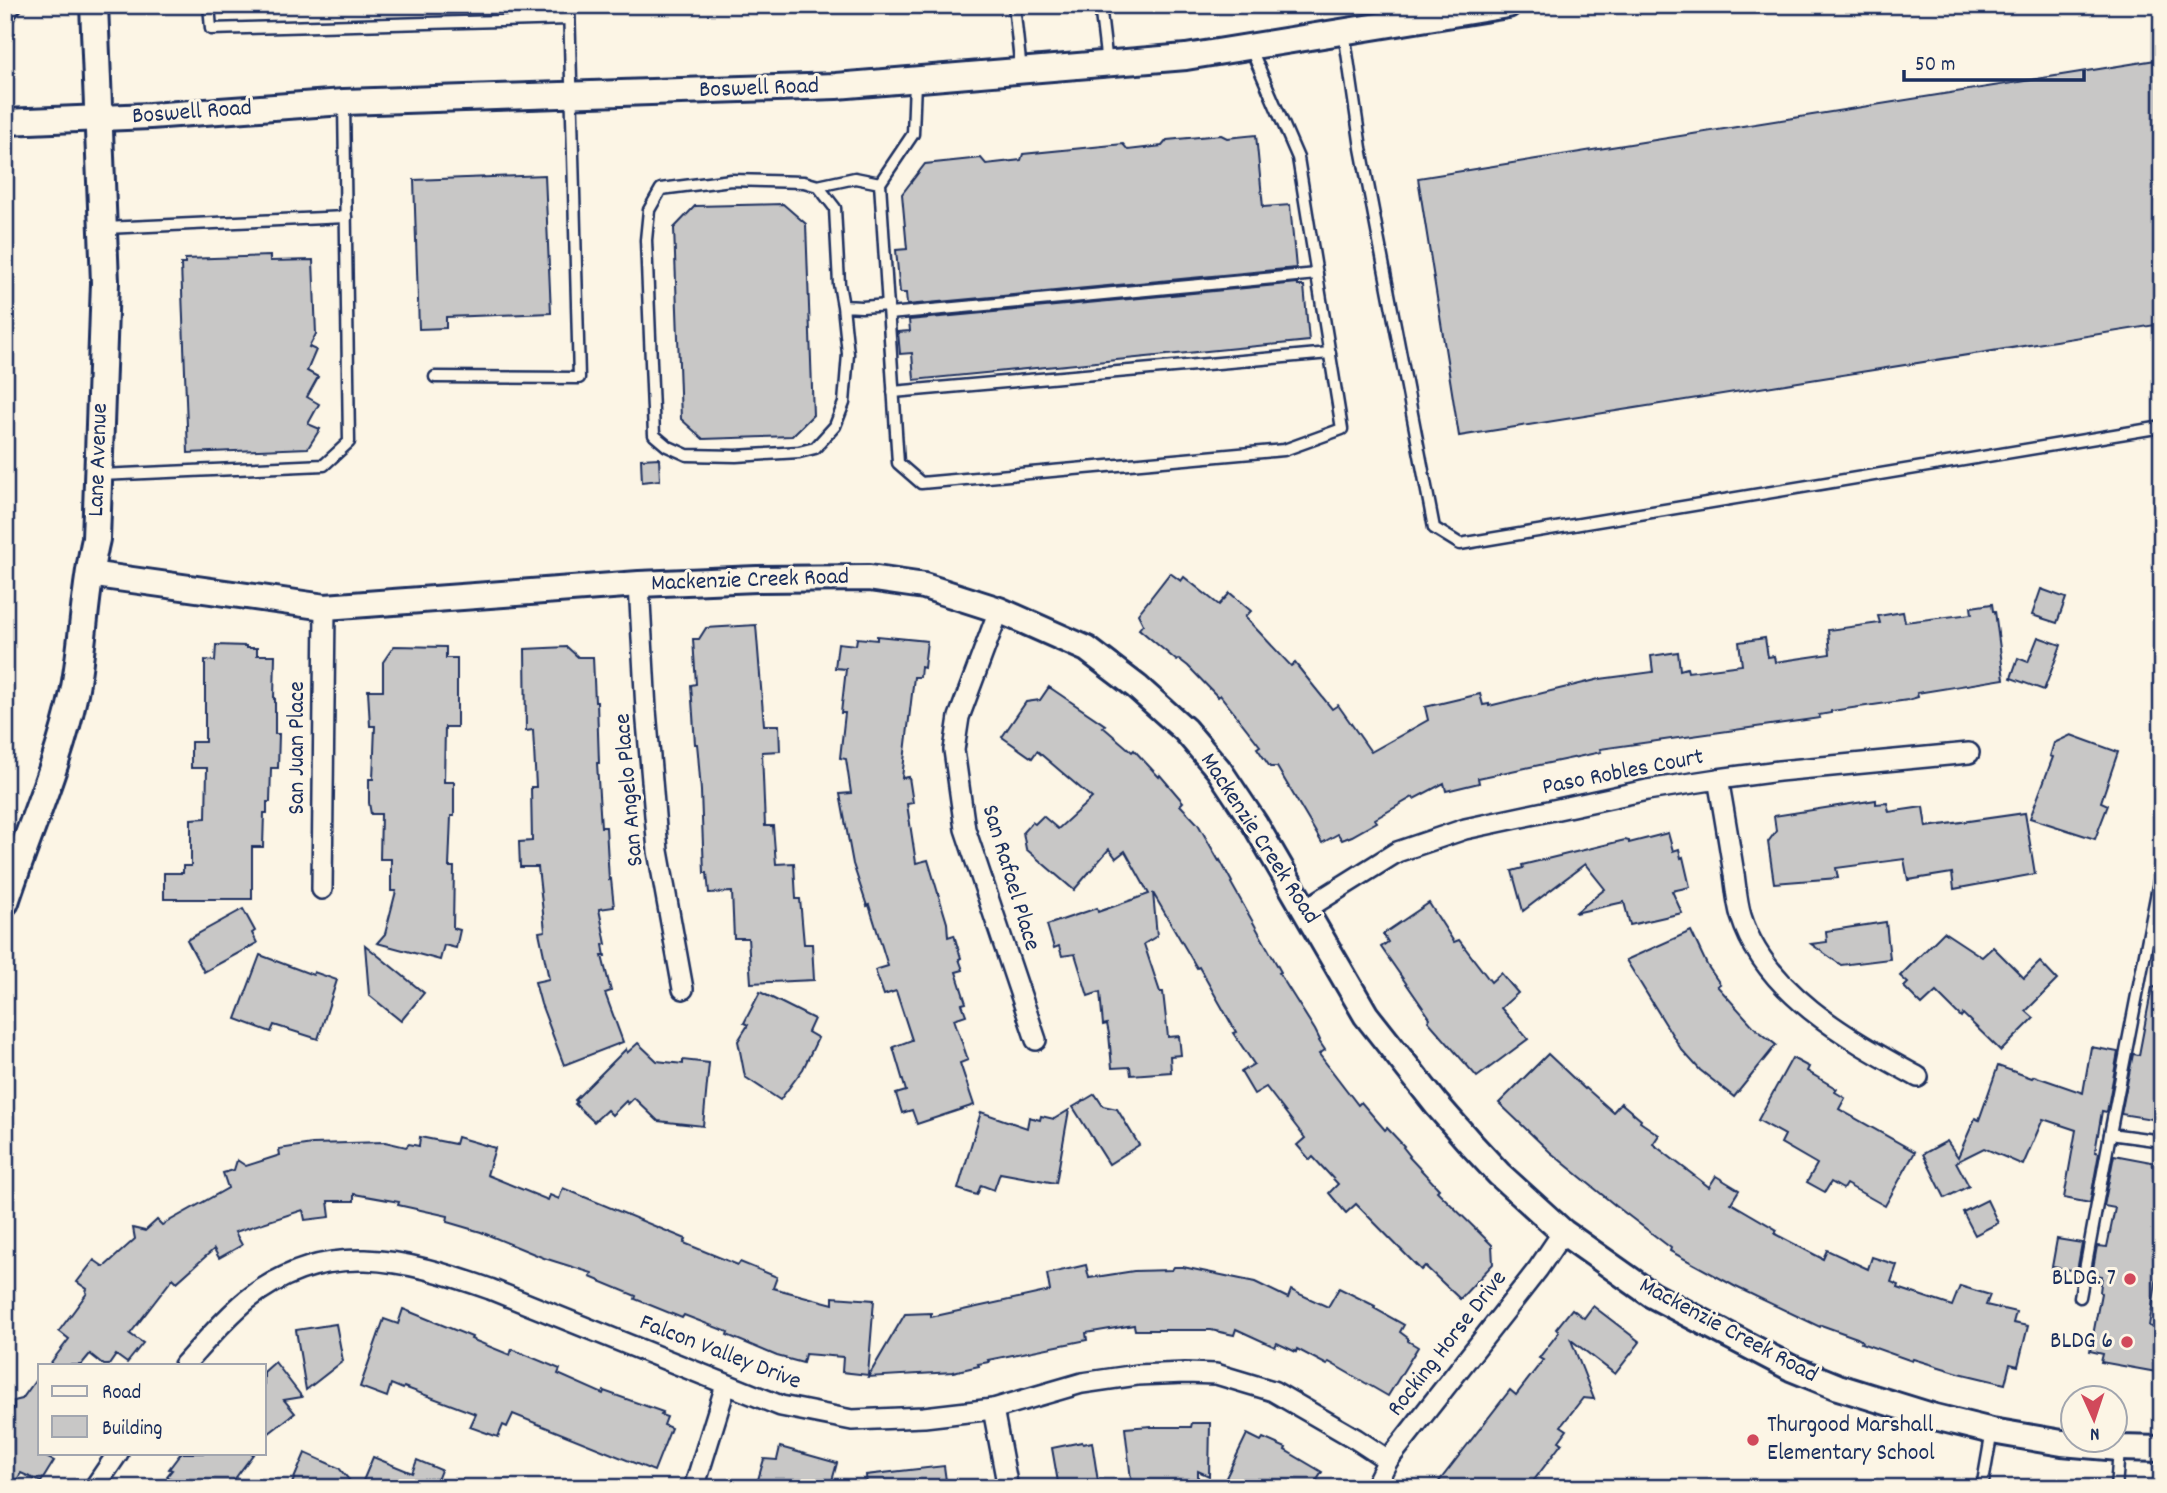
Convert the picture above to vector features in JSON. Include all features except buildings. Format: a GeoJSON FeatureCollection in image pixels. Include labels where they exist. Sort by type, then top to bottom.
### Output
{"type":"FeatureCollection","features":[{"type":"Feature","properties":{"kind":"main road","name":"Lane Avenue"},"geometry":{"type":"LineString","coordinates":[[5,902],[53,765],[74,693],[96,539],[104,282],[94,5]]}},
{"type":"Feature","properties":{"kind":"street","name":"Boswell Road"},"geometry":{"type":"LineString","coordinates":[[5,122],[164,115],[344,102],[836,86],[915,80],[1186,57],[1344,32],[1465,9],[1508,5]]}},
{"type":"Feature","properties":{"kind":"street","name":"Mackenzie Creek Road"},"geometry":{"type":"LineString","coordinates":[[89,575],[325,607],[639,584],[869,578],[924,586],[999,610],[1087,649],[1137,687],[1185,730],[1219,770],[1306,909],[1366,1015],[1437,1105],[1499,1174],[1563,1232],[1652,1295],[1791,1368],[1851,1391],[1935,1417],[1992,1431],[2058,1442]]}},
{"type":"Feature","properties":{"kind":"street","name":"San Angelo Place"},"geometry":{"type":"LineString","coordinates":[[639,584],[658,851],[683,989]]}},
{"type":"Feature","properties":{"kind":"street","name":"San Juan Place"},"geometry":{"type":"LineString","coordinates":[[322,889],[325,607]]}},
{"type":"Feature","properties":{"kind":"street","name":"San Rafael Place"},"geometry":{"type":"LineString","coordinates":[[999,610],[959,717],[954,750],[965,829],[1036,1040]]}},
{"type":"Feature","properties":{"kind":"street","name":"Paso Robles Court"},"geometry":{"type":"LineString","coordinates":[[1306,909],[1397,852],[1465,829],[1647,790],[1718,779],[1969,753]]}},
{"type":"Feature","properties":{"kind":"street"},"geometry":{"type":"LineString","coordinates":[[1718,779],[1741,915],[1751,942],[1776,978],[1796,999],[1861,1045],[1918,1077]]}},
{"type":"Feature","properties":{"kind":"street","name":"Rocking Horse Drive"},"geometry":{"type":"LineString","coordinates":[[1374,1488],[1388,1460],[1538,1269],[1563,1232]]}},
{"type":"Feature","properties":{"kind":"street","name":"Falcon Valley Drive"},"geometry":{"type":"LineString","coordinates":[[185,1364],[228,1318],[265,1287],[286,1275],[309,1267],[356,1258],[445,1273],[781,1406],[852,1420],[924,1417],[993,1409],[1082,1383],[1137,1375],[1216,1374],[1273,1391],[1388,1460]]}},
{"type":"Feature","properties":{"kind":"street"},"geometry":{"type":"LineString","coordinates":[[694,1488],[726,1385]]}},
{"type":"Feature","properties":{"kind":"street"},"geometry":{"type":"LineString","coordinates":[[993,1409],[1007,1488]]}},
{"type":"Feature","properties":{"kind":"street","name":"Mackenzie Creek Road"},"geometry":{"type":"LineString","coordinates":[[2128,1448],[2162,1450]]}},
{"type":"Feature","properties":{"kind":"street"},"geometry":{"type":"LineString","coordinates":[[94,1488],[117,1454]]}},
{"type":"Feature","properties":{"kind":"lane"},"geometry":{"type":"LineString","coordinates":[[5,20],[17,5]]}},
{"type":"Feature","properties":{"kind":"lane"},"geometry":{"type":"LineString","coordinates":[[209,5],[211,29],[569,19]]}},
{"type":"Feature","properties":{"kind":"lane"},"geometry":{"type":"LineString","coordinates":[[435,377],[579,378],[569,5]]}},
{"type":"Feature","properties":{"kind":"lane"},"geometry":{"type":"LineString","coordinates":[[1014,5],[1021,71]]}},
{"type":"Feature","properties":{"kind":"lane"},"geometry":{"type":"LineString","coordinates":[[1100,5],[1107,64]]}},
{"type":"Feature","properties":{"kind":"lane"},"geometry":{"type":"LineString","coordinates":[[1344,32],[1361,148],[1434,528],[1460,544],[2162,427]]}},
{"type":"Feature","properties":{"kind":"lane"},"geometry":{"type":"LineString","coordinates":[[915,80],[913,134],[880,183],[898,463],[921,483],[1284,450],[1342,429],[1298,158],[1250,47]]}},
{"type":"Feature","properties":{"kind":"lane"},"geometry":{"type":"LineString","coordinates":[[99,475],[324,465],[349,442],[344,102]]}},
{"type":"Feature","properties":{"kind":"lane"},"geometry":{"type":"LineString","coordinates":[[818,186],[835,208],[839,284],[848,354],[844,403],[835,426],[815,448],[799,452],[736,456],[687,455],[667,446],[654,435],[646,240],[649,210],[661,189],[731,180],[804,182],[818,186],[855,178],[880,183]]}},
{"type":"Feature","properties":{"kind":"lane"},"geometry":{"type":"LineString","coordinates":[[102,229],[346,217]]}},
{"type":"Feature","properties":{"kind":"lane"},"geometry":{"type":"LineString","coordinates":[[843,306],[888,310],[1317,274]]}},
{"type":"Feature","properties":{"kind":"lane"},"geometry":{"type":"LineString","coordinates":[[893,392],[1330,353]]}},
{"type":"Feature","properties":{"kind":"lane"},"geometry":{"type":"LineString","coordinates":[[2080,1297],[2162,866]]}},
{"type":"Feature","properties":{"kind":"lane"},"geometry":{"type":"LineString","coordinates":[[2110,1134],[2162,1141]]}},
{"type":"Feature","properties":{"kind":"lane"},"geometry":{"type":"LineString","coordinates":[[1982,1488],[1992,1431]]}},
{"type":"Feature","properties":{"kind":"lane"},"geometry":{"type":"LineString","coordinates":[[2116,1488],[2119,1454]]}},
{"type":"Feature","properties":{"kind":"place","name":"BLDG. 7"},"geometry":{"type":"Point","coordinates":[2130,1279]}},
{"type":"Feature","properties":{"kind":"place","name":"BLDG 6"},"geometry":{"type":"Point","coordinates":[2127,1342]}},
{"type":"Feature","properties":{"kind":"place","name":"Thurgood Marshall Elementary School"},"geometry":{"type":"Point","coordinates":[1753,1440]}}]}
